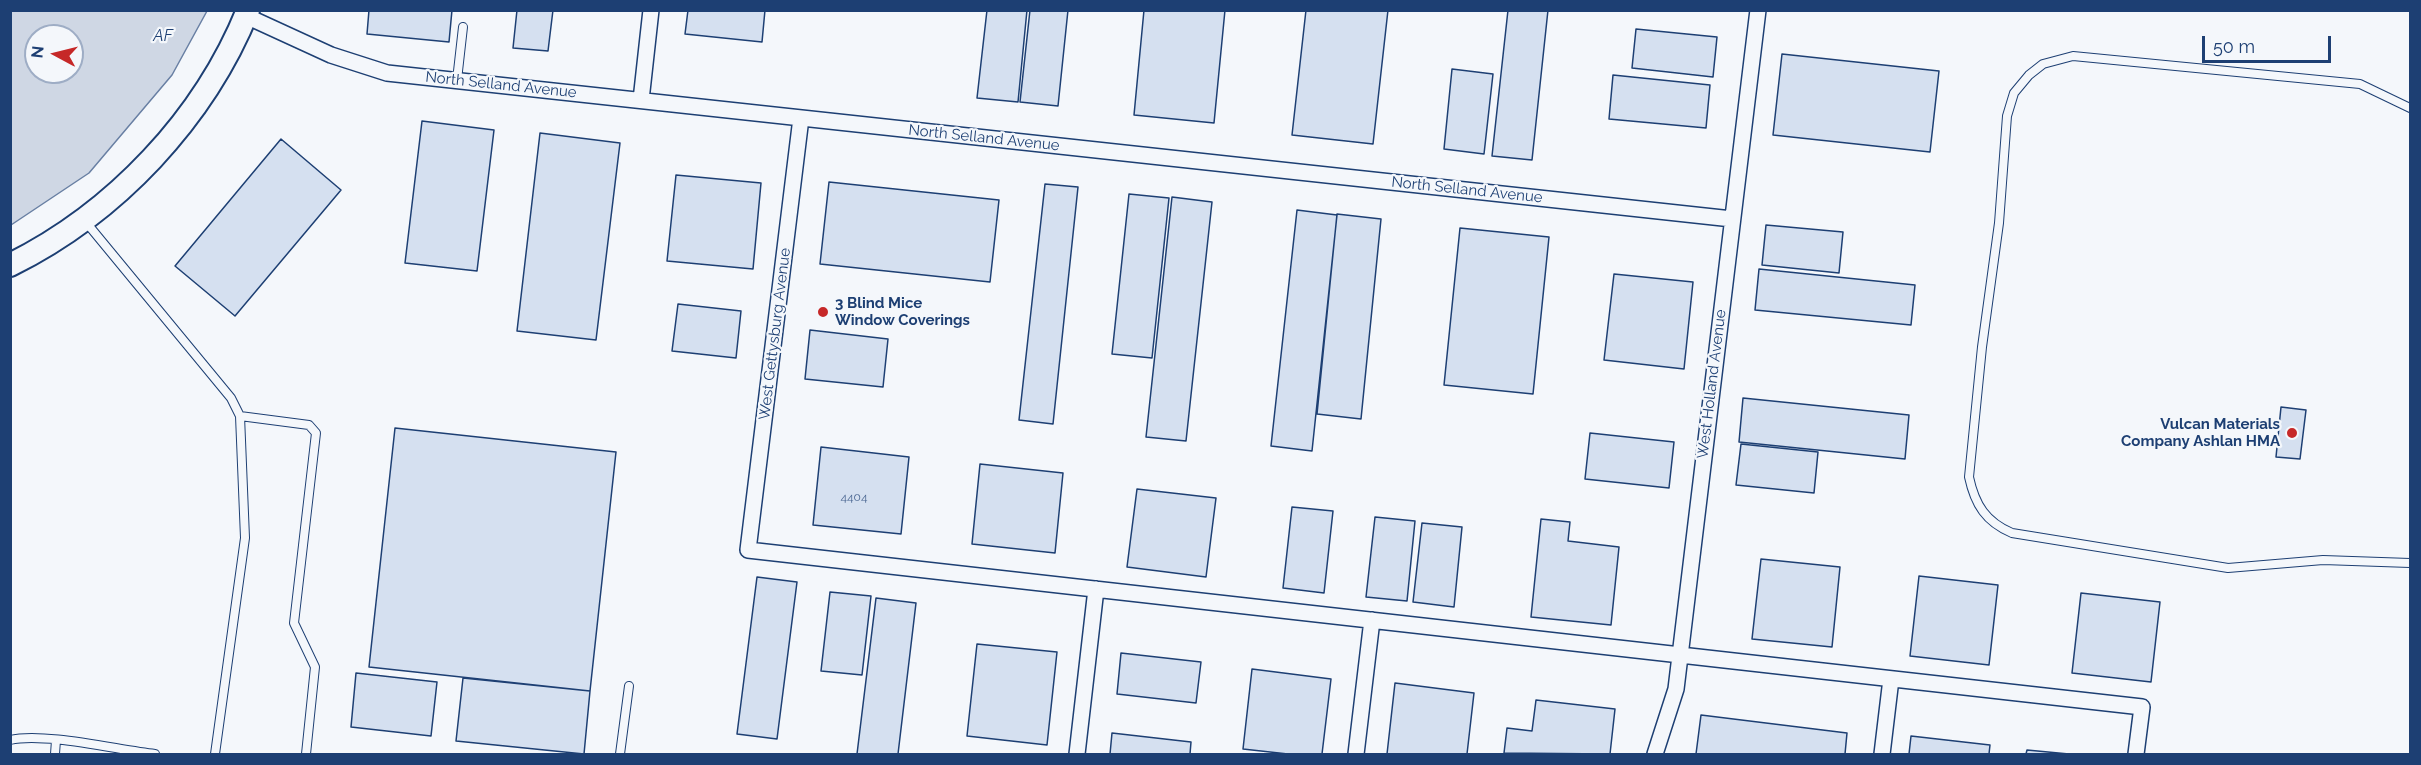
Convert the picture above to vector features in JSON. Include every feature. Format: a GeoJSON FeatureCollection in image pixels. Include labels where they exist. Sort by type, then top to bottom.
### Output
{"type":"FeatureCollection","features":[{"type":"Feature","properties":{"kind":"street"},"geometry":{"type":"LineString","coordinates":[[641,100],[651,10]]}},
{"type":"Feature","properties":{"kind":"street","name":"West Holland Avenue"},"geometry":{"type":"LineString","coordinates":[[1655,754],[1676,689],[1758,10]]}},
{"type":"Feature","properties":{"kind":"street"},"geometry":{"type":"LineString","coordinates":[[10,265],[50,243],[111,198],[167,142],[193,110],[223,62],[247,13]]}},
{"type":"Feature","properties":{"kind":"street","name":"North Selland Avenue"},"geometry":{"type":"LineString","coordinates":[[247,13],[363,67],[387,73],[1732,219]]}},
{"type":"Feature","properties":{"kind":"street","name":"West Gettysburg Avenue"},"geometry":{"type":"LineString","coordinates":[[801,118],[748,550],[1096,590]]}},
{"type":"Feature","properties":{"kind":"street"},"geometry":{"type":"LineString","coordinates":[[1077,754],[1096,590],[2142,707],[2136,754]]}},
{"type":"Feature","properties":{"kind":"street"},"geometry":{"type":"LineString","coordinates":[[1356,754],[1372,620]]}},
{"type":"Feature","properties":{"kind":"street"},"geometry":{"type":"LineString","coordinates":[[1882,754],[1891,679]]}},
{"type":"Feature","properties":{"kind":"lane"},"geometry":{"type":"LineString","coordinates":[[457,80],[463,27]]}},
{"type":"Feature","properties":{"kind":"lane"},"geometry":{"type":"LineString","coordinates":[[2410,108],[2361,84],[2073,56],[2043,63],[2014,93],[2007,116],[1999,224],[1982,347],[1969,477],[1973,498],[1986,517],[1997,526],[2012,533],[2228,568],[2322,560],[2410,563]]}},
{"type":"Feature","properties":{"kind":"lane"},"geometry":{"type":"LineString","coordinates":[[84,219],[231,398],[240,416],[245,538],[215,754]]}},
{"type":"Feature","properties":{"kind":"lane"},"geometry":{"type":"LineString","coordinates":[[240,416],[309,425],[316,433],[294,623],[315,667],[306,754]]}},
{"type":"Feature","properties":{"kind":"lane"},"geometry":{"type":"LineString","coordinates":[[620,754],[629,686]]}},
{"type":"Feature","properties":{"kind":"lane"},"geometry":{"type":"LineString","coordinates":[[10,740],[23,737],[56,740],[111,752],[155,754]]}},
{"type":"Feature","properties":{"kind":"lane"},"geometry":{"type":"LineString","coordinates":[[55,754],[56,740]]}},
{"type":"Feature","properties":{"kind":"water","name":"AF"},"geometry":{"type":"Polygon","coordinates":[[[11,10],[207,11],[172,75],[89,173],[11,225],[11,10]]]}},
{"type":"Feature","properties":{"kind":"building"},"geometry":{"type":"Polygon","coordinates":[[[369,10],[452,10],[449,42],[367,34],[369,10]]]}},
{"type":"Feature","properties":{"kind":"building"},"geometry":{"type":"Polygon","coordinates":[[[517,10],[553,10],[548,51],[513,48],[517,10]]]}},
{"type":"Feature","properties":{"kind":"building"},"geometry":{"type":"Polygon","coordinates":[[[688,10],[765,10],[762,42],[685,34],[688,10]]]}},
{"type":"Feature","properties":{"kind":"building"},"geometry":{"type":"Polygon","coordinates":[[[987,10],[1027,10],[1018,102],[977,98],[987,10]]]}},
{"type":"Feature","properties":{"kind":"building"},"geometry":{"type":"Polygon","coordinates":[[[1030,10],[1068,10],[1058,106],[1020,102],[1030,10]]]}},
{"type":"Feature","properties":{"kind":"building"},"geometry":{"type":"Polygon","coordinates":[[[1144,10],[1225,10],[1214,123],[1134,115],[1144,10]]]}},
{"type":"Feature","properties":{"kind":"building"},"geometry":{"type":"Polygon","coordinates":[[[1306,10],[1388,10],[1373,144],[1292,135],[1306,10]]]}},
{"type":"Feature","properties":{"kind":"building"},"geometry":{"type":"Polygon","coordinates":[[[1508,10],[1548,10],[1532,160],[1492,156],[1508,10]]]}},
{"type":"Feature","properties":{"kind":"building"},"geometry":{"type":"Polygon","coordinates":[[[1636,29],[1717,37],[1713,77],[1632,68],[1636,29]]]}},
{"type":"Feature","properties":{"kind":"building"},"geometry":{"type":"Polygon","coordinates":[[[1782,54],[1939,71],[1930,152],[1773,135],[1782,54]]]}},
{"type":"Feature","properties":{"kind":"building"},"geometry":{"type":"Polygon","coordinates":[[[1452,69],[1493,74],[1484,154],[1444,149],[1452,69]]]}},
{"type":"Feature","properties":{"kind":"building"},"geometry":{"type":"Polygon","coordinates":[[[1613,75],[1710,85],[1706,128],[1609,119],[1613,75]]]}},
{"type":"Feature","properties":{"kind":"building"},"geometry":{"type":"Polygon","coordinates":[[[422,121],[494,130],[477,271],[405,263],[422,121]]]}},
{"type":"Feature","properties":{"kind":"building"},"geometry":{"type":"Polygon","coordinates":[[[540,133],[620,143],[596,340],[517,331],[540,133]]]}},
{"type":"Feature","properties":{"kind":"building"},"geometry":{"type":"Polygon","coordinates":[[[281,139],[341,190],[235,316],[175,266],[281,139]]]}},
{"type":"Feature","properties":{"kind":"building"},"geometry":{"type":"Polygon","coordinates":[[[676,175],[761,183],[753,269],[667,261],[676,175]]]}},
{"type":"Feature","properties":{"kind":"building"},"geometry":{"type":"Polygon","coordinates":[[[829,182],[999,200],[990,282],[820,264],[829,182]]]}},
{"type":"Feature","properties":{"kind":"building"},"geometry":{"type":"Polygon","coordinates":[[[1045,184],[1078,187],[1053,424],[1019,420],[1045,184]]]}},
{"type":"Feature","properties":{"kind":"building"},"geometry":{"type":"Polygon","coordinates":[[[1129,194],[1169,198],[1152,358],[1112,354],[1129,194]]]}},
{"type":"Feature","properties":{"kind":"building"},"geometry":{"type":"Polygon","coordinates":[[[1172,197],[1212,202],[1186,441],[1146,437],[1172,197]]]}},
{"type":"Feature","properties":{"kind":"building"},"geometry":{"type":"Polygon","coordinates":[[[1297,210],[1337,215],[1312,451],[1271,446],[1297,210]]]}},
{"type":"Feature","properties":{"kind":"building"},"geometry":{"type":"Polygon","coordinates":[[[1337,214],[1381,219],[1361,419],[1317,414],[1337,214]]]}},
{"type":"Feature","properties":{"kind":"building"},"geometry":{"type":"Polygon","coordinates":[[[1766,225],[1843,232],[1839,273],[1762,265],[1766,225]]]}},
{"type":"Feature","properties":{"kind":"building"},"geometry":{"type":"Polygon","coordinates":[[[1460,228],[1549,237],[1533,394],[1444,385],[1460,228]]]}},
{"type":"Feature","properties":{"kind":"building"},"geometry":{"type":"Polygon","coordinates":[[[1759,269],[1915,285],[1911,325],[1755,310],[1759,269]]]}},
{"type":"Feature","properties":{"kind":"building"},"geometry":{"type":"Polygon","coordinates":[[[1614,274],[1693,282],[1684,369],[1604,360],[1614,274]]]}},
{"type":"Feature","properties":{"kind":"building"},"geometry":{"type":"Polygon","coordinates":[[[678,304],[741,311],[736,358],[672,351],[678,304]]]}},
{"type":"Feature","properties":{"kind":"building"},"geometry":{"type":"Polygon","coordinates":[[[810,330],[888,339],[883,387],[805,379],[810,330]]]}},
{"type":"Feature","properties":{"kind":"building"},"geometry":{"type":"Polygon","coordinates":[[[1743,398],[1909,415],[1905,459],[1739,442],[1743,398]]]}},
{"type":"Feature","properties":{"kind":"building"},"geometry":{"type":"Polygon","coordinates":[[[2281,407],[2306,410],[2300,459],[2276,457],[2281,407]]]}},
{"type":"Feature","properties":{"kind":"building"},"geometry":{"type":"Polygon","coordinates":[[[395,428],[616,452],[590,691],[369,667],[395,428]]]}},
{"type":"Feature","properties":{"kind":"building"},"geometry":{"type":"Polygon","coordinates":[[[1590,433],[1674,442],[1669,488],[1585,479],[1590,433]]]}},
{"type":"Feature","properties":{"kind":"building"},"geometry":{"type":"Polygon","coordinates":[[[1741,444],[1818,452],[1814,493],[1736,485],[1741,444]]]}},
{"type":"Feature","properties":{"kind":"building"},"geometry":{"type":"Polygon","coordinates":[[[821,447],[909,457],[901,534],[813,525],[821,447]]]}},
{"type":"Feature","properties":{"kind":"building"},"geometry":{"type":"Polygon","coordinates":[[[980,464],[1063,473],[1055,553],[972,544],[980,464]]]}},
{"type":"Feature","properties":{"kind":"building"},"geometry":{"type":"Polygon","coordinates":[[[1137,489],[1216,498],[1206,577],[1127,567],[1137,489]]]}},
{"type":"Feature","properties":{"kind":"building"},"geometry":{"type":"Polygon","coordinates":[[[1292,507],[1333,511],[1324,593],[1283,588],[1292,507]]]}},
{"type":"Feature","properties":{"kind":"building"},"geometry":{"type":"Polygon","coordinates":[[[1375,517],[1415,521],[1407,601],[1366,597],[1375,517]]]}},
{"type":"Feature","properties":{"kind":"building"},"geometry":{"type":"Polygon","coordinates":[[[1541,519],[1570,522],[1568,541],[1619,547],[1611,625],[1531,617],[1541,519]]]}},
{"type":"Feature","properties":{"kind":"building"},"geometry":{"type":"Polygon","coordinates":[[[1422,523],[1462,527],[1454,607],[1413,602],[1422,523]]]}},
{"type":"Feature","properties":{"kind":"building"},"geometry":{"type":"Polygon","coordinates":[[[1761,559],[1840,567],[1832,647],[1752,639],[1761,559]]]}},
{"type":"Feature","properties":{"kind":"building"},"geometry":{"type":"Polygon","coordinates":[[[1919,576],[1998,585],[1989,665],[1910,656],[1919,576]]]}},
{"type":"Feature","properties":{"kind":"building"},"geometry":{"type":"Polygon","coordinates":[[[757,577],[797,582],[777,739],[737,734],[757,577]]]}},
{"type":"Feature","properties":{"kind":"building"},"geometry":{"type":"Polygon","coordinates":[[[830,592],[871,596],[862,675],[821,671],[830,592]]]}},
{"type":"Feature","properties":{"kind":"building"},"geometry":{"type":"Polygon","coordinates":[[[2081,593],[2160,602],[2151,682],[2072,673],[2081,593]]]}},
{"type":"Feature","properties":{"kind":"building"},"geometry":{"type":"Polygon","coordinates":[[[876,598],[916,603],[898,754],[857,754],[876,598]]]}},
{"type":"Feature","properties":{"kind":"building"},"geometry":{"type":"Polygon","coordinates":[[[977,644],[1057,652],[1047,745],[967,736],[977,644]]]}},
{"type":"Feature","properties":{"kind":"building"},"geometry":{"type":"Polygon","coordinates":[[[1121,653],[1201,662],[1196,703],[1117,694],[1121,653]]]}},
{"type":"Feature","properties":{"kind":"building"},"geometry":{"type":"Polygon","coordinates":[[[1252,669],[1331,679],[1322,754],[1288,754],[1243,749],[1252,669]]]}},
{"type":"Feature","properties":{"kind":"building"},"geometry":{"type":"Polygon","coordinates":[[[356,673],[437,682],[431,736],[351,727],[356,673]]]}},
{"type":"Feature","properties":{"kind":"building"},"geometry":{"type":"Polygon","coordinates":[[[463,678],[590,691],[584,754],[456,741],[463,678]]]}},
{"type":"Feature","properties":{"kind":"building"},"geometry":{"type":"Polygon","coordinates":[[[1395,683],[1474,693],[1467,754],[1387,754],[1395,683]]]}},
{"type":"Feature","properties":{"kind":"building"},"geometry":{"type":"Polygon","coordinates":[[[1536,700],[1615,709],[1610,754],[1504,753],[1507,728],[1532,731],[1536,700]]]}},
{"type":"Feature","properties":{"kind":"building"},"geometry":{"type":"Polygon","coordinates":[[[1701,715],[1847,733],[1845,754],[1696,754],[1701,715]]]}},
{"type":"Feature","properties":{"kind":"building"},"geometry":{"type":"Polygon","coordinates":[[[1112,733],[1191,742],[1190,754],[1110,754],[1112,733]]]}},
{"type":"Feature","properties":{"kind":"building"},"geometry":{"type":"Polygon","coordinates":[[[1911,736],[1990,745],[1989,754],[1909,754],[1911,736]]]}},
{"type":"Feature","properties":{"kind":"building"},"geometry":{"type":"Polygon","coordinates":[[[2027,750],[2069,754],[2026,754],[2027,750]]]}},
{"type":"Feature","properties":{"kind":"place","name":"3 Blind Mice Window Coverings"},"geometry":{"type":"Point","coordinates":[823,312]}},
{"type":"Feature","properties":{"kind":"place","name":"Vulcan Materials Company Ashlan HMA"},"geometry":{"type":"Point","coordinates":[2292,433]}}]}
